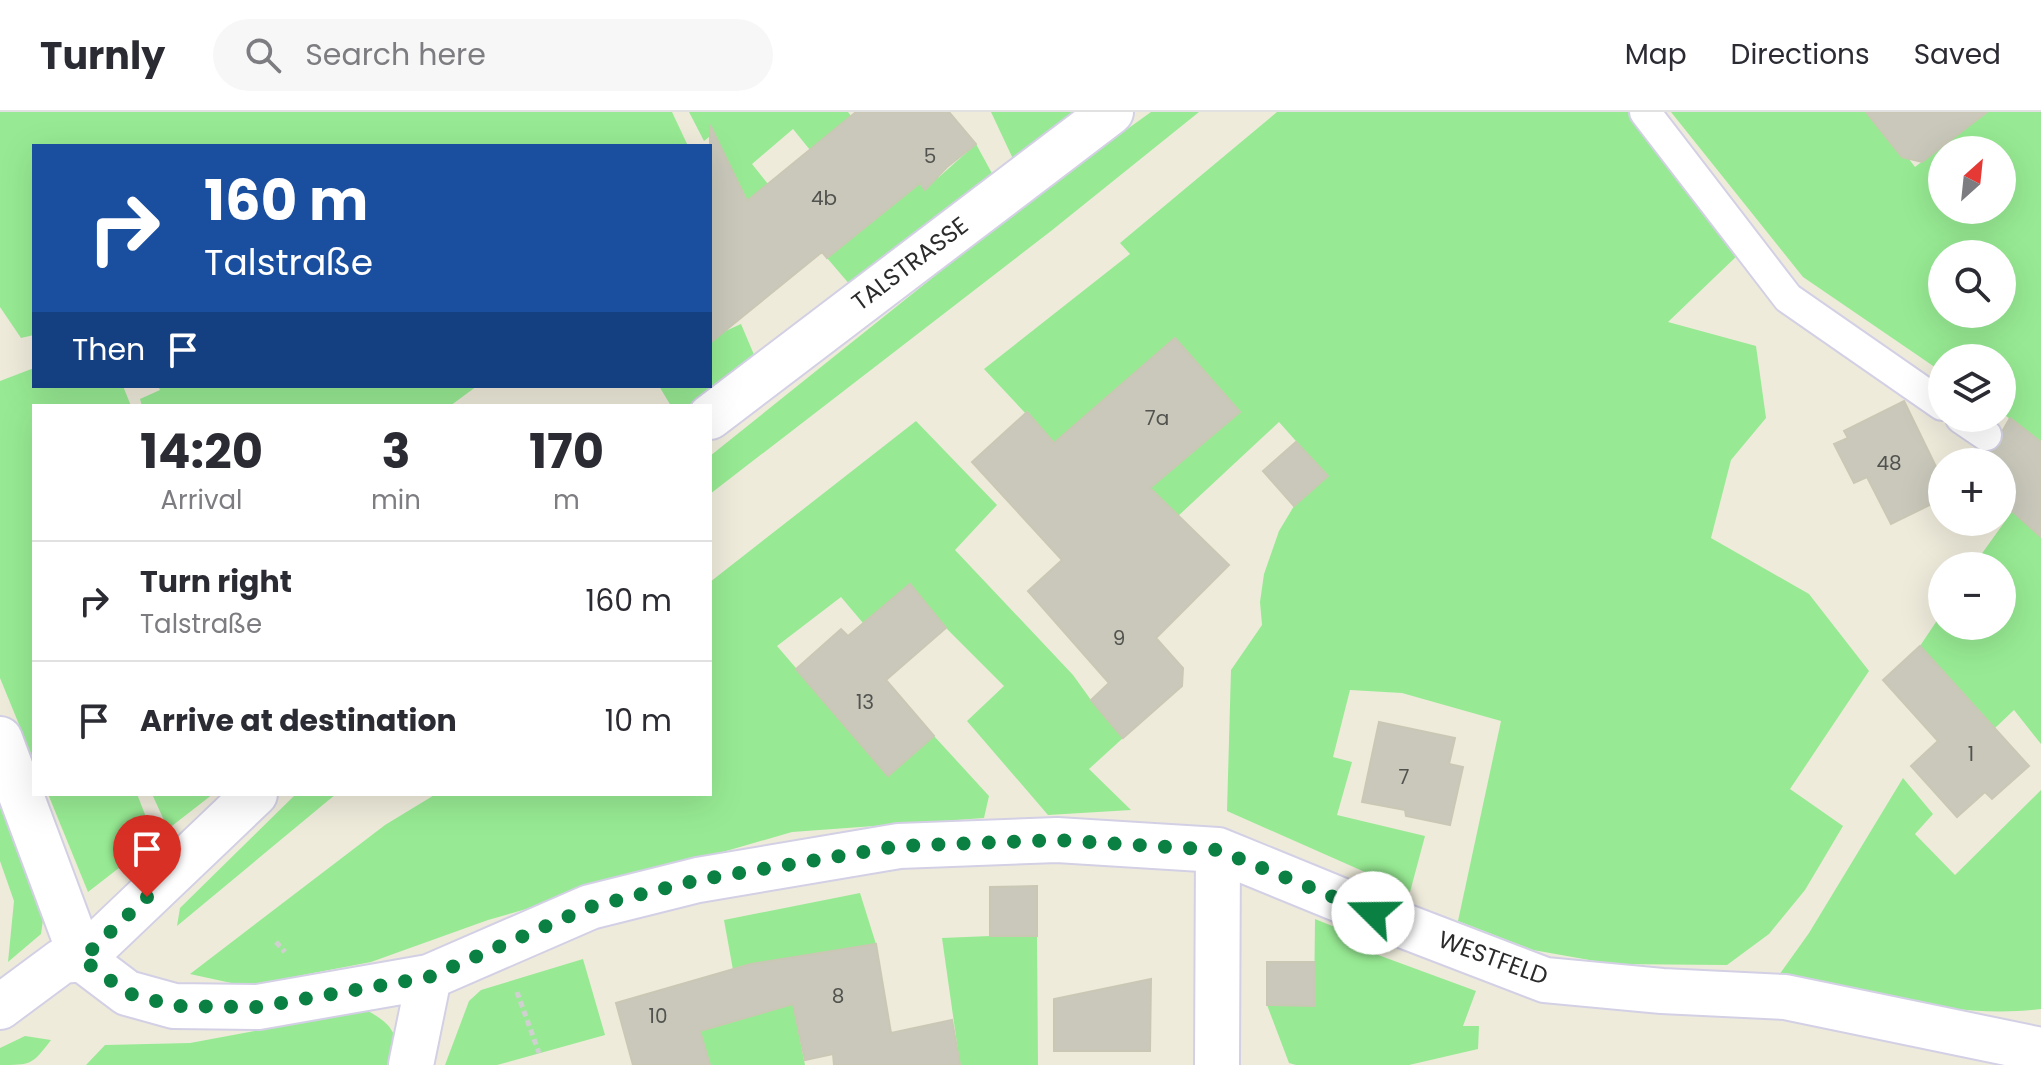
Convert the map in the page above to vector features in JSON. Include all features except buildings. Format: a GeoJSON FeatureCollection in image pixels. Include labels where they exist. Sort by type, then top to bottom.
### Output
{"type":"FeatureCollection","features":[{"type":"Feature","properties":{"kind":"street","name":"TALSTRASSE"},"geometry":{"type":"LineString","coordinates":[[712,415],[1111,112]]}},
{"type":"Feature","properties":{"kind":"street"},"geometry":{"type":"LineString","coordinates":[[0,739],[82,959]]}},
{"type":"Feature","properties":{"kind":"street"},"geometry":{"type":"LineString","coordinates":[[0,1007],[62,961],[82,959],[253,796]]}},
{"type":"Feature","properties":{"kind":"street","name":"WESTFELD"},"geometry":{"type":"LineString","coordinates":[[82,959],[127,993],[174,1006],[258,1007],[429,977],[590,907],[698,880],[899,846],[1057,840],[1218,850],[1545,980],[1662,991],[1785,997],[2041,1050]]}},
{"type":"Feature","properties":{"kind":"street"},"geometry":{"type":"LineString","coordinates":[[1217,1065],[1218,850]]}},
{"type":"Feature","properties":{"kind":"street"},"geometry":{"type":"LineString","coordinates":[[411,1065],[429,977]]}},
{"type":"Feature","properties":{"kind":"lane"},"geometry":{"type":"LineString","coordinates":[[1645,112],[1788,298],[1928,395]]}},
{"type":"Feature","properties":{"kind":"lane"},"geometry":{"type":"LineString","coordinates":[[1982,432],[1986,435]]}},
{"type":"Feature","properties":{"kind":"path"},"geometry":{"type":"LineString","coordinates":[[500,946],[539,1053]]}},
{"type":"Feature","properties":{"kind":"green space"},"geometry":{"type":"Polygon","coordinates":[[[0,112],[672,112],[687,144],[32,144],[32,335],[21,338],[0,307],[0,112]]]}},
{"type":"Feature","properties":{"kind":"green space"},"geometry":{"type":"Polygon","coordinates":[[[689,112],[848,112],[871,142],[881,134],[922,187],[939,177],[976,144],[994,177],[851,286],[827,258],[882,214],[810,150],[793,129],[752,164],[768,184],[764,234],[714,133],[704,141],[689,112]]]}},
{"type":"Feature","properties":{"kind":"green space"},"geometry":{"type":"Polygon","coordinates":[[[991,112],[1078,112],[1014,161],[991,112]]]}},
{"type":"Feature","properties":{"kind":"green space"},"geometry":{"type":"Polygon","coordinates":[[[1151,112],[1199,112],[1051,231],[712,492],[712,454],[1037,194],[1151,112]]]}},
{"type":"Feature","properties":{"kind":"green space"},"geometry":{"type":"Polygon","coordinates":[[[1277,112],[1629,112],[1740,253],[1668,322],[1756,346],[1766,418],[1731,460],[1711,538],[1809,594],[1869,671],[1790,789],[1843,826],[1805,890],[1769,934],[1727,965],[1612,964],[1533,950],[1458,921],[1501,721],[1402,693],[1350,690],[1333,757],[1352,762],[1337,815],[1425,836],[1410,892],[1227,811],[1231,670],[1262,625],[1260,602],[1264,574],[1279,531],[1294,506],[1327,476],[1279,422],[1148,544],[984,369],[1130,254],[1120,243],[1277,112]]]}},
{"type":"Feature","properties":{"kind":"green space"},"geometry":{"type":"Polygon","coordinates":[[[1671,112],[1890,112],[1885,116],[1882,132],[1902,157],[1909,159],[1915,167],[1928,157],[1928,224],[2016,224],[2016,136],[1956,136],[1987,112],[2041,112],[2041,442],[2016,423],[2016,344],[1928,344],[1928,362],[1803,277],[1671,112]]]}},
{"type":"Feature","properties":{"kind":"green space"},"geometry":{"type":"Polygon","coordinates":[[[741,324],[755,357],[696,404],[670,404],[660,388],[712,388],[712,337],[741,324]]]}},
{"type":"Feature","properties":{"kind":"green space"},"geometry":{"type":"Polygon","coordinates":[[[32,369],[32,388],[124,388],[130,404],[32,404],[32,756],[0,678],[0,381],[32,369]]]}},
{"type":"Feature","properties":{"kind":"green space"},"geometry":{"type":"Polygon","coordinates":[[[474,388],[453,404],[141,404],[140,399],[160,390],[474,388]]]}},
{"type":"Feature","properties":{"kind":"green space"},"geometry":{"type":"Polygon","coordinates":[[[916,421],[997,505],[955,550],[1073,675],[1123,738],[1089,769],[1131,810],[1048,815],[967,721],[1004,686],[946,628],[910,584],[863,623],[841,597],[777,646],[888,775],[934,736],[989,796],[984,818],[792,832],[488,920],[371,962],[245,986],[190,974],[385,825],[433,796],[712,796],[712,580],[916,421]]]}},
{"type":"Feature","properties":{"kind":"green space"},"geometry":{"type":"Polygon","coordinates":[[[2041,471],[2041,744],[2014,710],[1995,728],[1920,646],[1928,634],[1928,640],[2016,640],[2016,552],[1983,552],[1994,536],[2016,536],[2016,506],[2041,471]]]}},
{"type":"Feature","properties":{"kind":"green space"},"geometry":{"type":"Polygon","coordinates":[[[1903,778],[1933,814],[1915,834],[1955,875],[2041,790],[2041,1009],[1976,1011],[1943,1008],[1779,975],[1809,933],[1903,778]]]}},
{"type":"Feature","properties":{"kind":"green space"},"geometry":{"type":"Polygon","coordinates":[[[0,786],[46,899],[41,934],[8,962],[14,901],[0,861],[0,786]]]}},
{"type":"Feature","properties":{"kind":"green space"},"geometry":{"type":"Polygon","coordinates":[[[49,796],[138,796],[155,840],[88,892],[49,796]]]}},
{"type":"Feature","properties":{"kind":"green space"},"geometry":{"type":"Polygon","coordinates":[[[153,796],[210,796],[168,829],[153,796]]]}},
{"type":"Feature","properties":{"kind":"green space"},"geometry":{"type":"Polygon","coordinates":[[[294,796],[334,796],[177,926],[180,908],[294,796]]]}},
{"type":"Feature","properties":{"kind":"green space"},"geometry":{"type":"Polygon","coordinates":[[[860,893],[876,944],[784,959],[805,1065],[710,1065],[700,1031],[733,970],[724,920],[860,893]]]}},
{"type":"Feature","properties":{"kind":"green space"},"geometry":{"type":"Polygon","coordinates":[[[1315,919],[1374,943],[1370,952],[1476,991],[1463,1026],[1479,1026],[1478,1049],[1409,1065],[1289,1063],[1267,1005],[1314,1006],[1315,919]]]}},
{"type":"Feature","properties":{"kind":"green space"},"geometry":{"type":"Polygon","coordinates":[[[1037,936],[1038,1065],[960,1065],[942,938],[1037,936]]]}},
{"type":"Feature","properties":{"kind":"green space"},"geometry":{"type":"Polygon","coordinates":[[[583,959],[605,1035],[497,1065],[445,1065],[469,1001],[481,990],[583,959]]]}},
{"type":"Feature","properties":{"kind":"green space"},"geometry":{"type":"Polygon","coordinates":[[[366,1010],[383,1021],[392,1032],[397,1045],[397,1065],[86,1065],[105,1045],[190,1043],[366,1010]]]}},
{"type":"Feature","properties":{"kind":"green space"},"geometry":{"type":"Polygon","coordinates":[[[25,1036],[51,1040],[30,1062],[0,1065],[0,1048],[25,1036]]]}},
{"type":"Feature","properties":{"kind":"route"},"geometry":{"type":"LineString","coordinates":[[147,897],[82,959],[127,993],[174,1006],[258,1007],[429,977],[590,907],[698,880],[899,846],[1057,840],[1218,850],[1373,913]]}}]}
